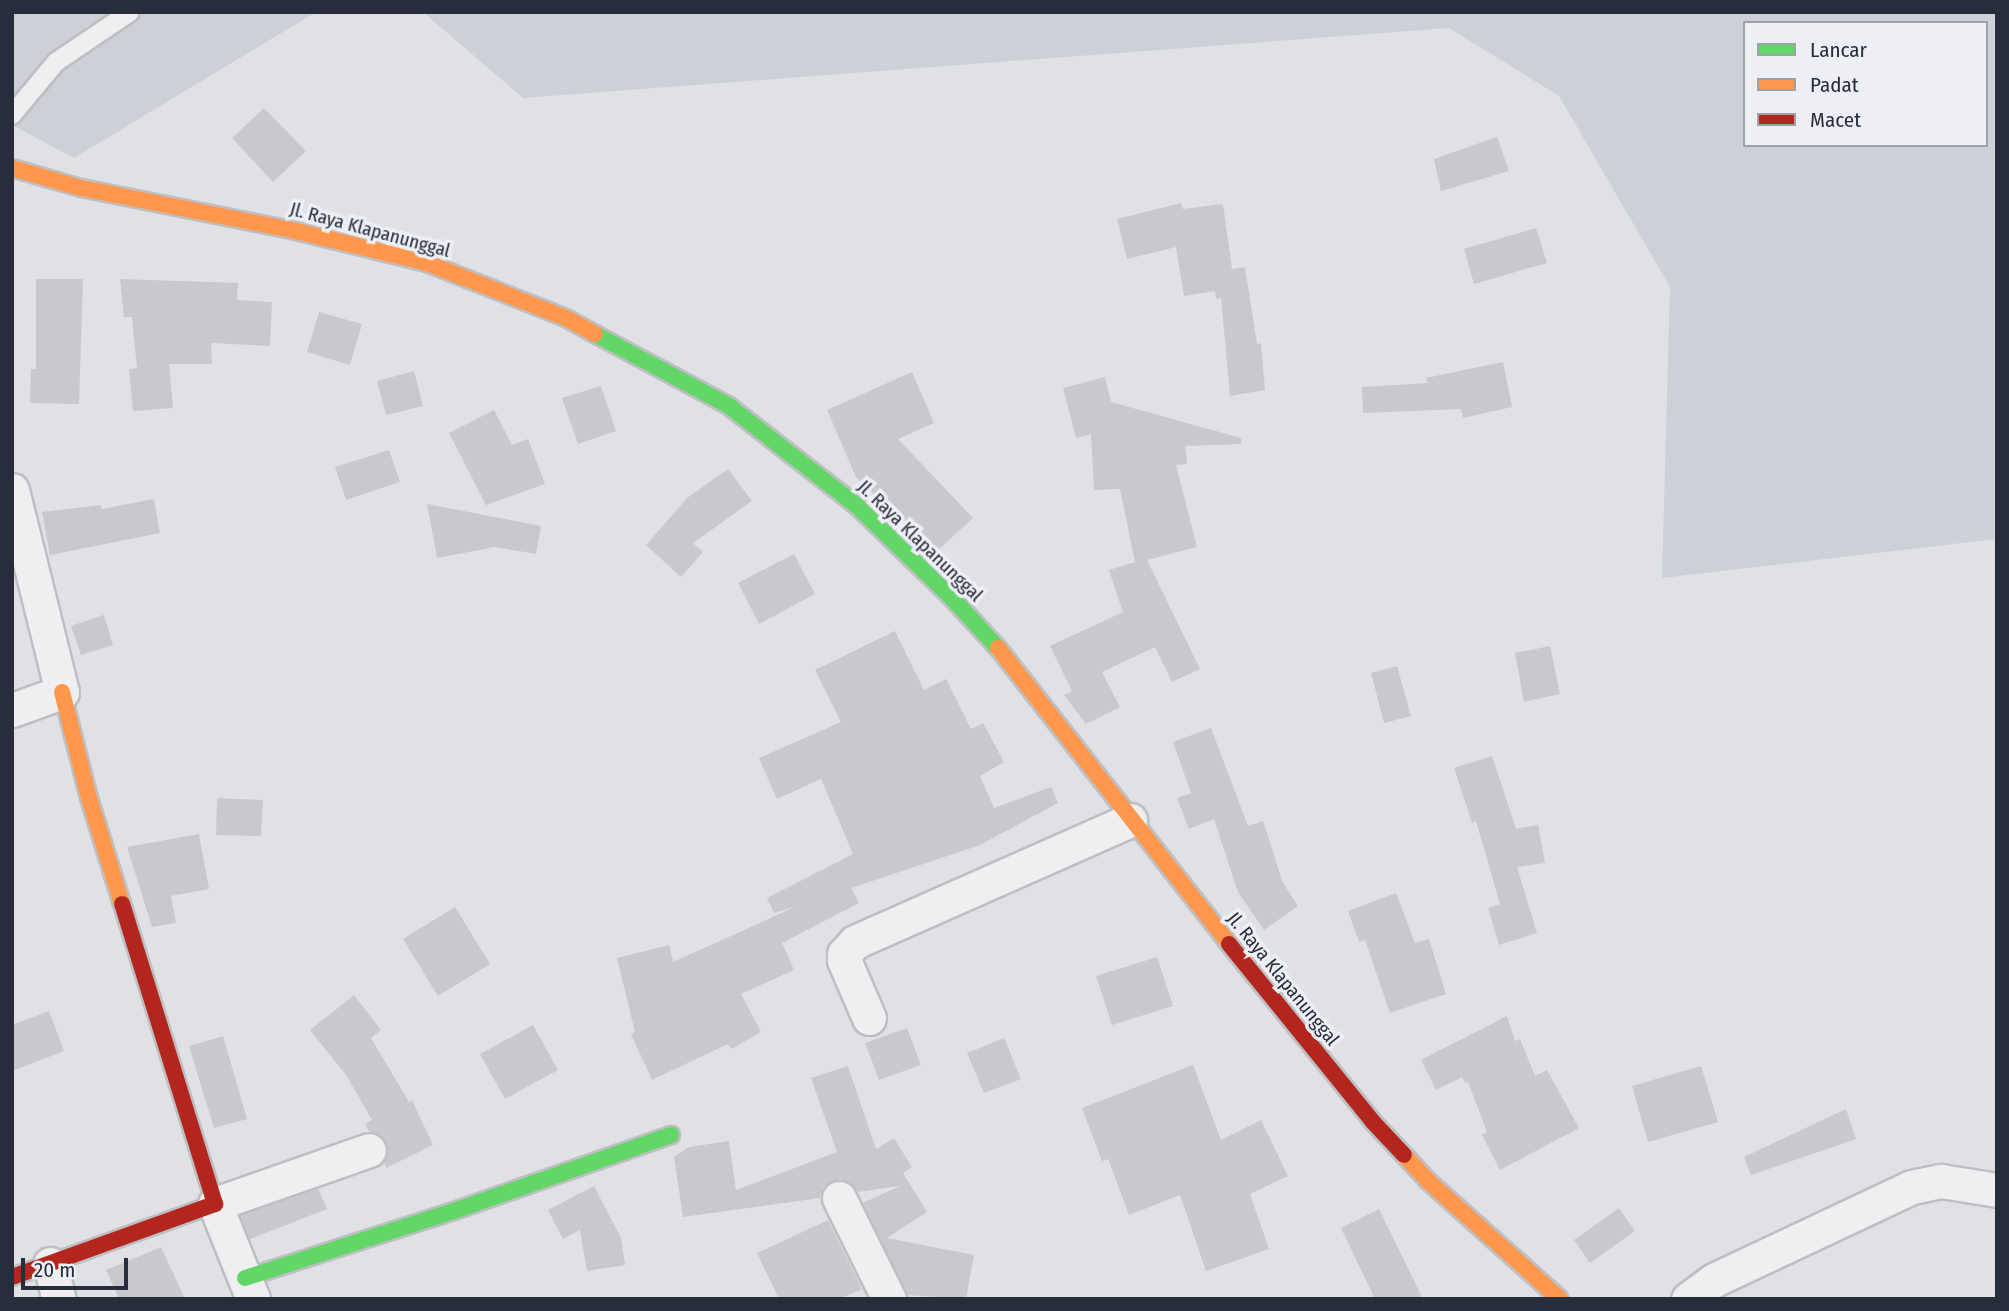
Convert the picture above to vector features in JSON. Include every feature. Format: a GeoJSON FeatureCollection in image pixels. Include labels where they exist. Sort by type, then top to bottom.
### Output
{"type":"FeatureCollection","features":[{"type":"Feature","properties":{"kind":"street","name":"Jl. Raya Klapanunggal"},"geometry":{"type":"LineString","coordinates":[[12,168],[81,188],[296,231],[427,263],[566,318],[729,406],[857,506],[952,598],[1018,671],[1130,820],[1293,1027],[1373,1122],[1428,1181],[1560,1299]]}},
{"type":"Feature","properties":{"kind":"street"},"geometry":{"type":"LineString","coordinates":[[12,490],[89,798],[215,1204],[249,1288],[454,1211],[671,1135]]}},
{"type":"Feature","properties":{"kind":"street"},"geometry":{"type":"LineString","coordinates":[[12,710],[62,692]]}},
{"type":"Feature","properties":{"kind":"street"},"geometry":{"type":"LineString","coordinates":[[869,1018],[844,960],[844,954],[855,942],[1130,820]]}},
{"type":"Feature","properties":{"kind":"street"},"geometry":{"type":"LineString","coordinates":[[12,1277],[369,1150]]}},
{"type":"Feature","properties":{"kind":"street"},"geometry":{"type":"LineString","coordinates":[[1688,1299],[1714,1280],[1912,1187],[1941,1181],[1997,1190]]}},
{"type":"Feature","properties":{"kind":"street"},"geometry":{"type":"LineString","coordinates":[[839,1198],[889,1299]]}},
{"type":"Feature","properties":{"kind":"street"},"geometry":{"type":"LineString","coordinates":[[50,1264],[59,1299]]}},
{"type":"Feature","properties":{"kind":"lane"},"geometry":{"type":"LineString","coordinates":[[12,115],[57,62],[130,12]]}},
{"type":"Feature","properties":{"kind":"shaded area"},"geometry":{"type":"Polygon","coordinates":[[[12,12],[316,12],[74,158],[12,125],[12,12]]]}},
{"type":"Feature","properties":{"kind":"shaded area"},"geometry":{"type":"Polygon","coordinates":[[[423,12],[1997,12],[1997,539],[1662,578],[1670,287],[1559,96],[1449,28],[523,98],[423,12]]]}},
{"type":"Feature","properties":{"kind":"building"},"geometry":{"type":"Polygon","coordinates":[[[264,108],[306,151],[273,182],[232,138],[264,108]]]}},
{"type":"Feature","properties":{"kind":"building"},"geometry":{"type":"Polygon","coordinates":[[[1497,137],[1509,171],[1441,191],[1434,159],[1497,137]]]}},
{"type":"Feature","properties":{"kind":"building"},"geometry":{"type":"Polygon","coordinates":[[[1181,203],[1183,209],[1223,204],[1232,269],[1245,267],[1257,344],[1261,343],[1265,390],[1230,396],[1221,298],[1216,299],[1215,291],[1184,296],[1176,247],[1127,259],[1117,219],[1181,203]]]}},
{"type":"Feature","properties":{"kind":"building"},"geometry":{"type":"Polygon","coordinates":[[[1536,228],[1547,263],[1474,284],[1464,249],[1536,228]]]}},
{"type":"Feature","properties":{"kind":"building"},"geometry":{"type":"Polygon","coordinates":[[[36,279],[83,279],[79,404],[30,403],[31,369],[36,369],[36,279]]]}},
{"type":"Feature","properties":{"kind":"building"},"geometry":{"type":"Polygon","coordinates":[[[120,279],[238,283],[237,300],[272,302],[270,346],[211,343],[212,364],[169,364],[173,408],[133,411],[129,369],[137,368],[132,317],[124,317],[120,279]]]}},
{"type":"Feature","properties":{"kind":"building"},"geometry":{"type":"Polygon","coordinates":[[[319,312],[362,324],[350,365],[307,352],[319,312]]]}},
{"type":"Feature","properties":{"kind":"building"},"geometry":{"type":"Polygon","coordinates":[[[1503,362],[1512,407],[1463,418],[1461,409],[1363,413],[1362,387],[1428,383],[1426,378],[1503,362]]]}},
{"type":"Feature","properties":{"kind":"building"},"geometry":{"type":"Polygon","coordinates":[[[414,371],[423,406],[386,415],[377,381],[414,371]]]}},
{"type":"Feature","properties":{"kind":"building"},"geometry":{"type":"Polygon","coordinates":[[[912,372],[934,423],[898,439],[973,518],[936,552],[856,477],[827,410],[912,372]]]}},
{"type":"Feature","properties":{"kind":"building"},"geometry":{"type":"Polygon","coordinates":[[[1105,377],[1111,402],[1241,438],[1241,444],[1185,446],[1187,464],[1176,465],[1197,547],[1147,560],[1200,669],[1172,682],[1155,647],[1102,672],[1120,707],[1086,724],[1064,695],[1072,691],[1050,646],[1123,612],[1109,570],[1135,562],[1120,489],[1094,490],[1091,434],[1076,438],[1063,388],[1105,377]]]}},
{"type":"Feature","properties":{"kind":"building"},"geometry":{"type":"Polygon","coordinates":[[[601,386],[616,431],[578,444],[562,398],[601,386]]]}},
{"type":"Feature","properties":{"kind":"building"},"geometry":{"type":"Polygon","coordinates":[[[494,410],[512,445],[528,439],[545,484],[486,505],[449,433],[494,410]]]}},
{"type":"Feature","properties":{"kind":"building"},"geometry":{"type":"Polygon","coordinates":[[[389,450],[400,482],[346,500],[335,467],[389,450]]]}},
{"type":"Feature","properties":{"kind":"building"},"geometry":{"type":"Polygon","coordinates":[[[728,469],[752,501],[693,543],[703,552],[681,577],[646,545],[687,498],[728,469]]]}},
{"type":"Feature","properties":{"kind":"building"},"geometry":{"type":"Polygon","coordinates":[[[154,499],[160,533],[50,555],[42,512],[101,505],[102,509],[154,499]]]}},
{"type":"Feature","properties":{"kind":"building"},"geometry":{"type":"Polygon","coordinates":[[[427,504],[541,526],[536,554],[495,547],[437,558],[427,504]]]}},
{"type":"Feature","properties":{"kind":"building"},"geometry":{"type":"Polygon","coordinates":[[[794,554],[815,594],[759,624],[738,583],[794,554]]]}},
{"type":"Feature","properties":{"kind":"building"},"geometry":{"type":"Polygon","coordinates":[[[104,615],[113,645],[81,655],[71,626],[104,615]]]}},
{"type":"Feature","properties":{"kind":"building"},"geometry":{"type":"Polygon","coordinates":[[[895,631],[924,690],[946,679],[971,729],[983,723],[1004,762],[980,776],[994,808],[1051,787],[1058,803],[980,845],[851,888],[859,903],[782,943],[794,970],[741,994],[761,1032],[731,1049],[728,1044],[652,1080],[631,1034],[635,1032],[617,958],[669,945],[673,962],[797,906],[774,913],[767,898],[853,854],[821,779],[777,799],[759,758],[841,722],[815,670],[895,631]]]}},
{"type":"Feature","properties":{"kind":"building"},"geometry":{"type":"Polygon","coordinates":[[[1550,646],[1560,694],[1524,702],[1515,653],[1550,646]]]}},
{"type":"Feature","properties":{"kind":"building"},"geometry":{"type":"Polygon","coordinates":[[[1397,666],[1411,716],[1384,723],[1371,673],[1397,666]]]}},
{"type":"Feature","properties":{"kind":"building"},"geometry":{"type":"Polygon","coordinates":[[[1211,728],[1248,826],[1263,821],[1283,883],[1298,906],[1264,930],[1238,892],[1214,819],[1189,829],[1177,798],[1191,793],[1173,742],[1211,728]]]}},
{"type":"Feature","properties":{"kind":"building"},"geometry":{"type":"Polygon","coordinates":[[[1492,756],[1516,829],[1538,825],[1545,863],[1517,867],[1537,933],[1499,945],[1488,908],[1500,904],[1476,821],[1472,823],[1454,768],[1492,756]]]}},
{"type":"Feature","properties":{"kind":"building"},"geometry":{"type":"Polygon","coordinates":[[[217,798],[263,800],[261,836],[216,835],[217,798]]]}},
{"type":"Feature","properties":{"kind":"building"},"geometry":{"type":"Polygon","coordinates":[[[199,834],[209,889],[171,896],[176,923],[152,927],[127,847],[199,834]]]}},
{"type":"Feature","properties":{"kind":"building"},"geometry":{"type":"Polygon","coordinates":[[[1396,893],[1415,943],[1429,939],[1446,994],[1390,1013],[1365,940],[1359,942],[1348,911],[1396,893]]]}},
{"type":"Feature","properties":{"kind":"building"},"geometry":{"type":"Polygon","coordinates":[[[455,907],[490,964],[438,996],[403,939],[455,907]]]}},
{"type":"Feature","properties":{"kind":"building"},"geometry":{"type":"Polygon","coordinates":[[[1157,957],[1173,1006],[1112,1025],[1096,976],[1157,957]]]}},
{"type":"Feature","properties":{"kind":"building"},"geometry":{"type":"Polygon","coordinates":[[[354,995],[381,1030],[371,1038],[409,1102],[412,1100],[433,1145],[386,1168],[384,1162],[388,1153],[387,1143],[381,1135],[369,1131],[365,1124],[372,1120],[346,1075],[310,1030],[354,995]]]}},
{"type":"Feature","properties":{"kind":"building"},"geometry":{"type":"Polygon","coordinates":[[[49,1011],[64,1051],[12,1071],[12,1025],[49,1011]]]}},
{"type":"Feature","properties":{"kind":"building"},"geometry":{"type":"Polygon","coordinates":[[[1507,1016],[1515,1041],[1520,1039],[1535,1076],[1547,1070],[1579,1128],[1500,1170],[1482,1135],[1487,1132],[1468,1082],[1465,1083],[1462,1077],[1436,1090],[1421,1060],[1507,1016]]]}},
{"type":"Feature","properties":{"kind":"building"},"geometry":{"type":"Polygon","coordinates":[[[533,1025],[558,1070],[505,1099],[480,1054],[533,1025]]]}},
{"type":"Feature","properties":{"kind":"building"},"geometry":{"type":"Polygon","coordinates":[[[907,1028],[921,1065],[879,1080],[865,1043],[907,1028]]]}},
{"type":"Feature","properties":{"kind":"building"},"geometry":{"type":"Polygon","coordinates":[[[223,1036],[247,1119],[214,1128],[189,1046],[223,1036]]]}},
{"type":"Feature","properties":{"kind":"building"},"geometry":{"type":"Polygon","coordinates":[[[1004,1038],[1021,1079],[984,1093],[967,1053],[1004,1038]]]}},
{"type":"Feature","properties":{"kind":"building"},"geometry":{"type":"Polygon","coordinates":[[[1193,1065],[1221,1140],[1261,1120],[1288,1176],[1250,1194],[1269,1249],[1206,1271],[1180,1195],[1129,1215],[1108,1159],[1102,1161],[1082,1108],[1193,1065]]]}},
{"type":"Feature","properties":{"kind":"building"},"geometry":{"type":"Polygon","coordinates":[[[848,1066],[876,1149],[894,1138],[912,1167],[903,1173],[927,1212],[887,1238],[974,1255],[966,1299],[907,1295],[863,1203],[900,1186],[858,1192],[850,1182],[840,1179],[823,1187],[820,1198],[683,1217],[674,1157],[689,1147],[729,1141],[736,1190],[837,1152],[811,1078],[848,1066]]]}},
{"type":"Feature","properties":{"kind":"building"},"geometry":{"type":"Polygon","coordinates":[[[1701,1066],[1718,1122],[1648,1142],[1632,1086],[1701,1066]]]}},
{"type":"Feature","properties":{"kind":"building"},"geometry":{"type":"Polygon","coordinates":[[[1846,1109],[1856,1139],[1751,1175],[1744,1157],[1846,1109]]]}},
{"type":"Feature","properties":{"kind":"building"},"geometry":{"type":"Polygon","coordinates":[[[594,1186],[621,1238],[625,1265],[587,1271],[580,1230],[563,1239],[548,1210],[594,1186]]]}},
{"type":"Feature","properties":{"kind":"building"},"geometry":{"type":"Polygon","coordinates":[[[318,1188],[327,1209],[250,1239],[240,1216],[318,1188]]]}},
{"type":"Feature","properties":{"kind":"building"},"geometry":{"type":"Polygon","coordinates":[[[1619,1208],[1635,1231],[1590,1263],[1574,1240],[1619,1208]]]}},
{"type":"Feature","properties":{"kind":"building"},"geometry":{"type":"Polygon","coordinates":[[[1379,1209],[1423,1299],[1375,1299],[1341,1228],[1379,1209]]]}},
{"type":"Feature","properties":{"kind":"building"},"geometry":{"type":"Polygon","coordinates":[[[828,1220],[862,1289],[840,1299],[779,1299],[757,1253],[828,1220]]]}},
{"type":"Feature","properties":{"kind":"building"},"geometry":{"type":"Polygon","coordinates":[[[161,1247],[185,1299],[119,1299],[106,1270],[161,1247]]]}},
{"type":"Feature","properties":{"kind":"traffic: fast"},"geometry":{"type":"LineString","coordinates":[[595,334],[729,406],[857,506],[952,598],[998,648]]}},
{"type":"Feature","properties":{"kind":"traffic: fast"},"geometry":{"type":"LineString","coordinates":[[245,1278],[454,1211],[671,1135]]}},
{"type":"Feature","properties":{"kind":"traffic: slow"},"geometry":{"type":"LineString","coordinates":[[12,168],[81,188],[296,231],[427,263],[566,318],[595,334]]}},
{"type":"Feature","properties":{"kind":"traffic: slow"},"geometry":{"type":"LineString","coordinates":[[998,648],[1229,944]]}},
{"type":"Feature","properties":{"kind":"traffic: slow"},"geometry":{"type":"LineString","coordinates":[[62,692],[89,798],[122,904]]}},
{"type":"Feature","properties":{"kind":"traffic: slow"},"geometry":{"type":"LineString","coordinates":[[1404,1155],[1428,1181],[1560,1299]]}},
{"type":"Feature","properties":{"kind":"traffic: jam"},"geometry":{"type":"LineString","coordinates":[[12,1277],[215,1204],[122,904]]}},
{"type":"Feature","properties":{"kind":"traffic: jam"},"geometry":{"type":"LineString","coordinates":[[1229,944],[1373,1122],[1404,1155]]}}]}
